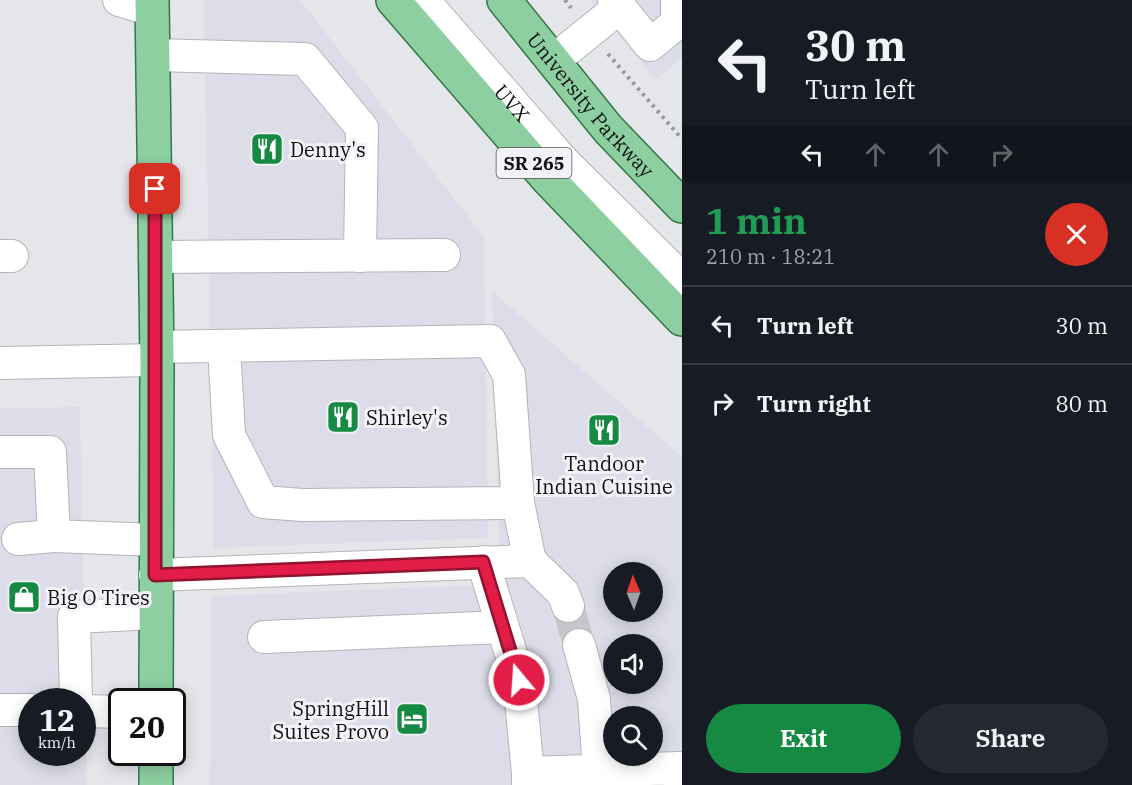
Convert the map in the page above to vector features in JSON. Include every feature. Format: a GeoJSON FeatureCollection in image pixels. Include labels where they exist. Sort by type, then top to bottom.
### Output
{"type":"FeatureCollection","features":[{"type":"Feature","properties":{"kind":"main road","name":"SR 265"},"geometry":{"type":"LineString","coordinates":[[393,0],[547,178],[682,319]]}},
{"type":"Feature","properties":{"kind":"main road","name":"University Parkway"},"geometry":{"type":"LineString","coordinates":[[504,0],[608,129],[682,206]]}},
{"type":"Feature","properties":{"kind":"main road"},"geometry":{"type":"LineString","coordinates":[[155,3],[156,688]]}},
{"type":"Feature","properties":{"kind":"main road"},"geometry":{"type":"LineString","coordinates":[[156,766],[156,785]]}},
{"type":"Feature","properties":{"kind":"street"},"geometry":{"type":"LineString","coordinates":[[119,0],[155,3]]}},
{"type":"Feature","properties":{"kind":"street","name":"UVX"},"geometry":{"type":"LineString","coordinates":[[423,0],[562,161],[682,279]]}},
{"type":"Feature","properties":{"kind":"street"},"geometry":{"type":"LineString","coordinates":[[444,0],[590,165],[682,255]]}},
{"type":"Feature","properties":{"kind":"street"},"geometry":{"type":"LineString","coordinates":[[553,61],[617,4],[650,45],[677,22],[677,0]]}},
{"type":"Feature","properties":{"kind":"street"},"geometry":{"type":"LineString","coordinates":[[154,55],[305,59],[362,128],[360,256]]}},
{"type":"Feature","properties":{"kind":"street"},"geometry":{"type":"LineString","coordinates":[[155,257],[444,255]]}},
{"type":"Feature","properties":{"kind":"street"},"geometry":{"type":"LineString","coordinates":[[0,363],[156,354],[224,346],[490,341],[509,375],[518,503],[530,561],[562,593],[568,606]]}},
{"type":"Feature","properties":{"kind":"street"},"geometry":{"type":"LineString","coordinates":[[224,346],[229,435],[263,502],[302,505],[518,503]]}},
{"type":"Feature","properties":{"kind":"street"},"geometry":{"type":"LineString","coordinates":[[0,452],[50,452],[54,536]]}},
{"type":"Feature","properties":{"kind":"street"},"geometry":{"type":"LineString","coordinates":[[18,539],[54,536],[155,540]]}},
{"type":"Feature","properties":{"kind":"street"},"geometry":{"type":"LineString","coordinates":[[155,575],[530,561]]}},
{"type":"Feature","properties":{"kind":"street"},"geometry":{"type":"LineString","coordinates":[[483,562],[519,680],[528,779],[599,771],[679,768],[680,785]]}},
{"type":"Feature","properties":{"kind":"street"},"geometry":{"type":"LineString","coordinates":[[76,688],[74,617],[156,613]]}},
{"type":"Feature","properties":{"kind":"street"},"geometry":{"type":"LineString","coordinates":[[264,637],[502,627]]}},
{"type":"Feature","properties":{"kind":"street"},"geometry":{"type":"LineString","coordinates":[[579,645],[594,699],[599,771]]}},
{"type":"Feature","properties":{"kind":"street"},"geometry":{"type":"LineString","coordinates":[[0,710],[18,710]]}},
{"type":"Feature","properties":{"kind":"path"},"geometry":{"type":"LineString","coordinates":[[601,46],[682,140]]}},
{"type":"Feature","properties":{"kind":"shaded area"},"geometry":{"type":"Polygon","coordinates":[[[204,0],[300,0],[484,237],[488,538],[214,548],[204,0]]]}},
{"type":"Feature","properties":{"kind":"shaded area"},"geometry":{"type":"Polygon","coordinates":[[[590,0],[682,0],[682,58],[656,80],[590,0]]]}},
{"type":"Feature","properties":{"kind":"shaded area"},"geometry":{"type":"Polygon","coordinates":[[[492,291],[682,457],[682,785],[210,785],[211,596],[500,584],[492,291]]]}},
{"type":"Feature","properties":{"kind":"shaded area"},"geometry":{"type":"Polygon","coordinates":[[[80,407],[85,688],[18,688],[18,766],[87,766],[87,785],[0,785],[0,408],[80,407]]]}},
{"type":"Feature","properties":{"kind":"tunnel"},"geometry":{"type":"LineString","coordinates":[[568,606],[579,645]]}},
{"type":"Feature","properties":{"kind":"place","name":"Denny's"},"geometry":{"type":"Point","coordinates":[267,149]}},
{"type":"Feature","properties":{"kind":"place","name":"Shirley's"},"geometry":{"type":"Point","coordinates":[343,417]}},
{"type":"Feature","properties":{"kind":"place","name":"Tandoor Indian Cuisine"},"geometry":{"type":"Point","coordinates":[604,430]}},
{"type":"Feature","properties":{"kind":"place","name":"Big O Tires"},"geometry":{"type":"Point","coordinates":[24,597]}},
{"type":"Feature","properties":{"kind":"place","name":"SpringHill Suites Provo"},"geometry":{"type":"Point","coordinates":[412,719]}},
{"type":"Feature","properties":{"kind":"route"},"geometry":{"type":"LineString","coordinates":[[155,189],[157,360],[155,575],[483,562],[519,680]]}}]}
